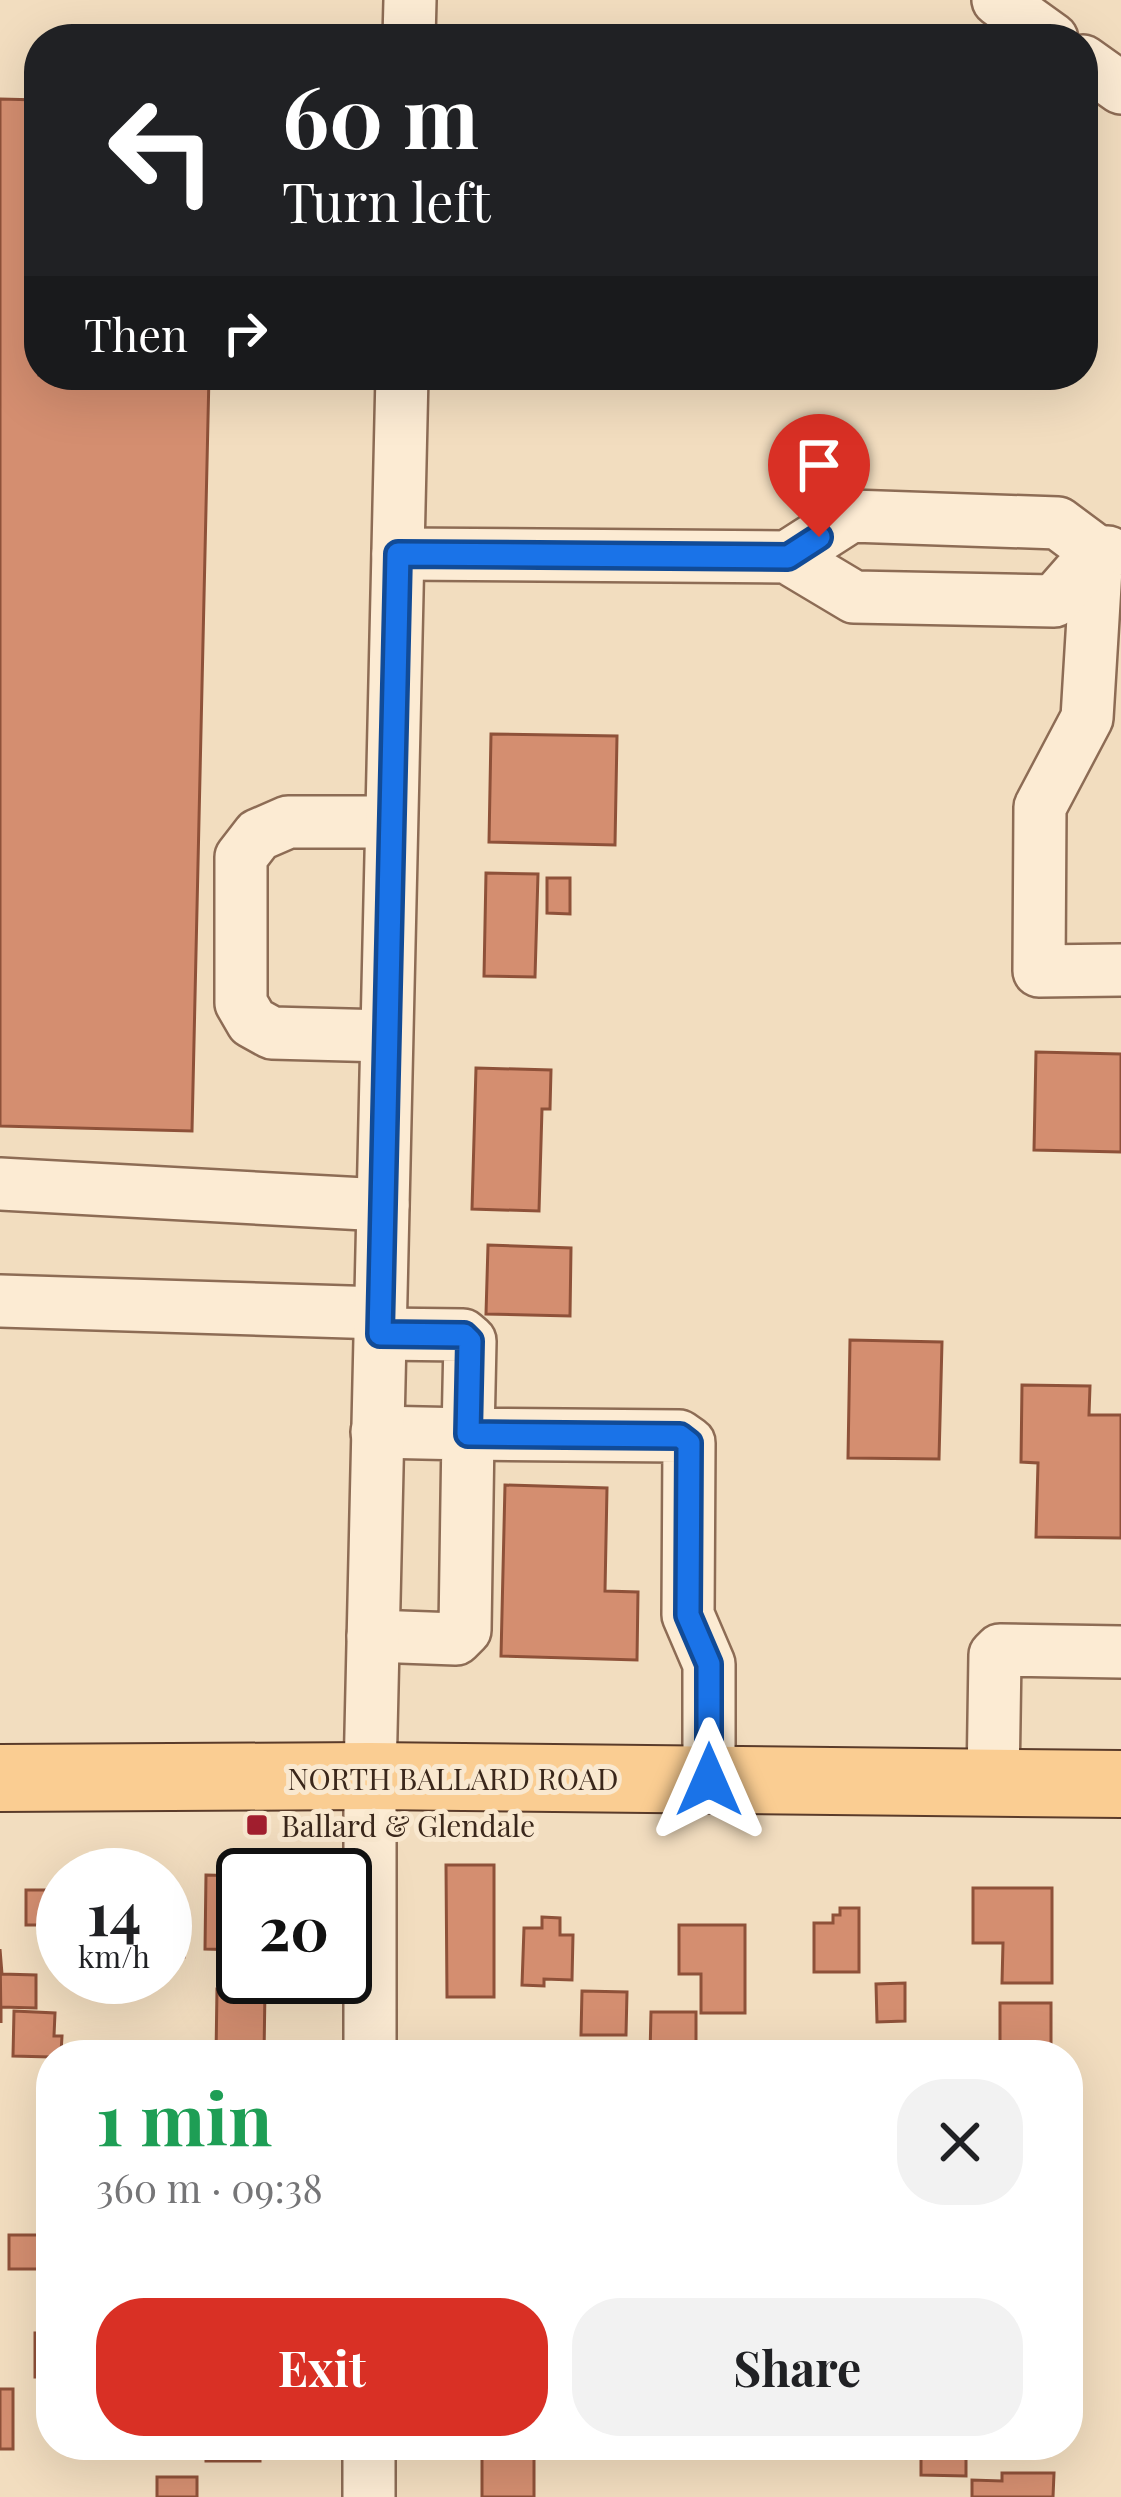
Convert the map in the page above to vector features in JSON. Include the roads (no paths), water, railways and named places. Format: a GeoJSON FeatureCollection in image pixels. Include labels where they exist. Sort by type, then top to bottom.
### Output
{"type":"FeatureCollection","features":[{"type":"Feature","properties":{"kind":"main road","name":"NORTH BALLARD ROAD"},"geometry":{"type":"LineString","coordinates":[[0,1778],[370,1776],[1121,1784]]}},
{"type":"Feature","properties":{"kind":"street"},"geometry":{"type":"LineString","coordinates":[[998,0],[1031,24]]}},
{"type":"Feature","properties":{"kind":"street"},"geometry":{"type":"LineString","coordinates":[[370,2040],[370,1776],[402,390]]}},
{"type":"Feature","properties":{"kind":"street"},"geometry":{"type":"LineString","coordinates":[[788,557],[851,516],[1058,523],[1109,552]]}},
{"type":"Feature","properties":{"kind":"street"},"geometry":{"type":"LineString","coordinates":[[398,554],[788,557],[854,597],[1054,601],[1109,552]]}},
{"type":"Feature","properties":{"kind":"street"},"geometry":{"type":"LineString","coordinates":[[1109,552],[1087,718],[1040,807],[1040,971],[1121,970]]}},
{"type":"Feature","properties":{"kind":"street"},"geometry":{"type":"LineString","coordinates":[[386,1036],[272,1033],[252,1022],[241,1003],[241,857],[258,835],[288,822],[392,822]]}},
{"type":"Feature","properties":{"kind":"street"},"geometry":{"type":"LineString","coordinates":[[0,1184],[383,1205]]}},
{"type":"Feature","properties":{"kind":"street"},"geometry":{"type":"LineString","coordinates":[[0,1301],[380,1323],[464,1335],[470,1341],[465,1630],[456,1639],[373,1636]]}},
{"type":"Feature","properties":{"kind":"street"},"geometry":{"type":"LineString","coordinates":[[377,1432],[680,1436],[689,1443],[688,1615],[709,1664],[709,1780]]}},
{"type":"Feature","properties":{"kind":"street"},"geometry":{"type":"LineString","coordinates":[[994,1784],[995,1655],[1000,1650],[1121,1652]]}},
{"type":"Feature","properties":{"kind":"street"},"geometry":{"type":"LineString","coordinates":[[369,2460],[369,2497]]}},
{"type":"Feature","properties":{"kind":"place","name":"Ballard & Glendale"},"geometry":{"type":"Point","coordinates":[257,1825]}}]}
